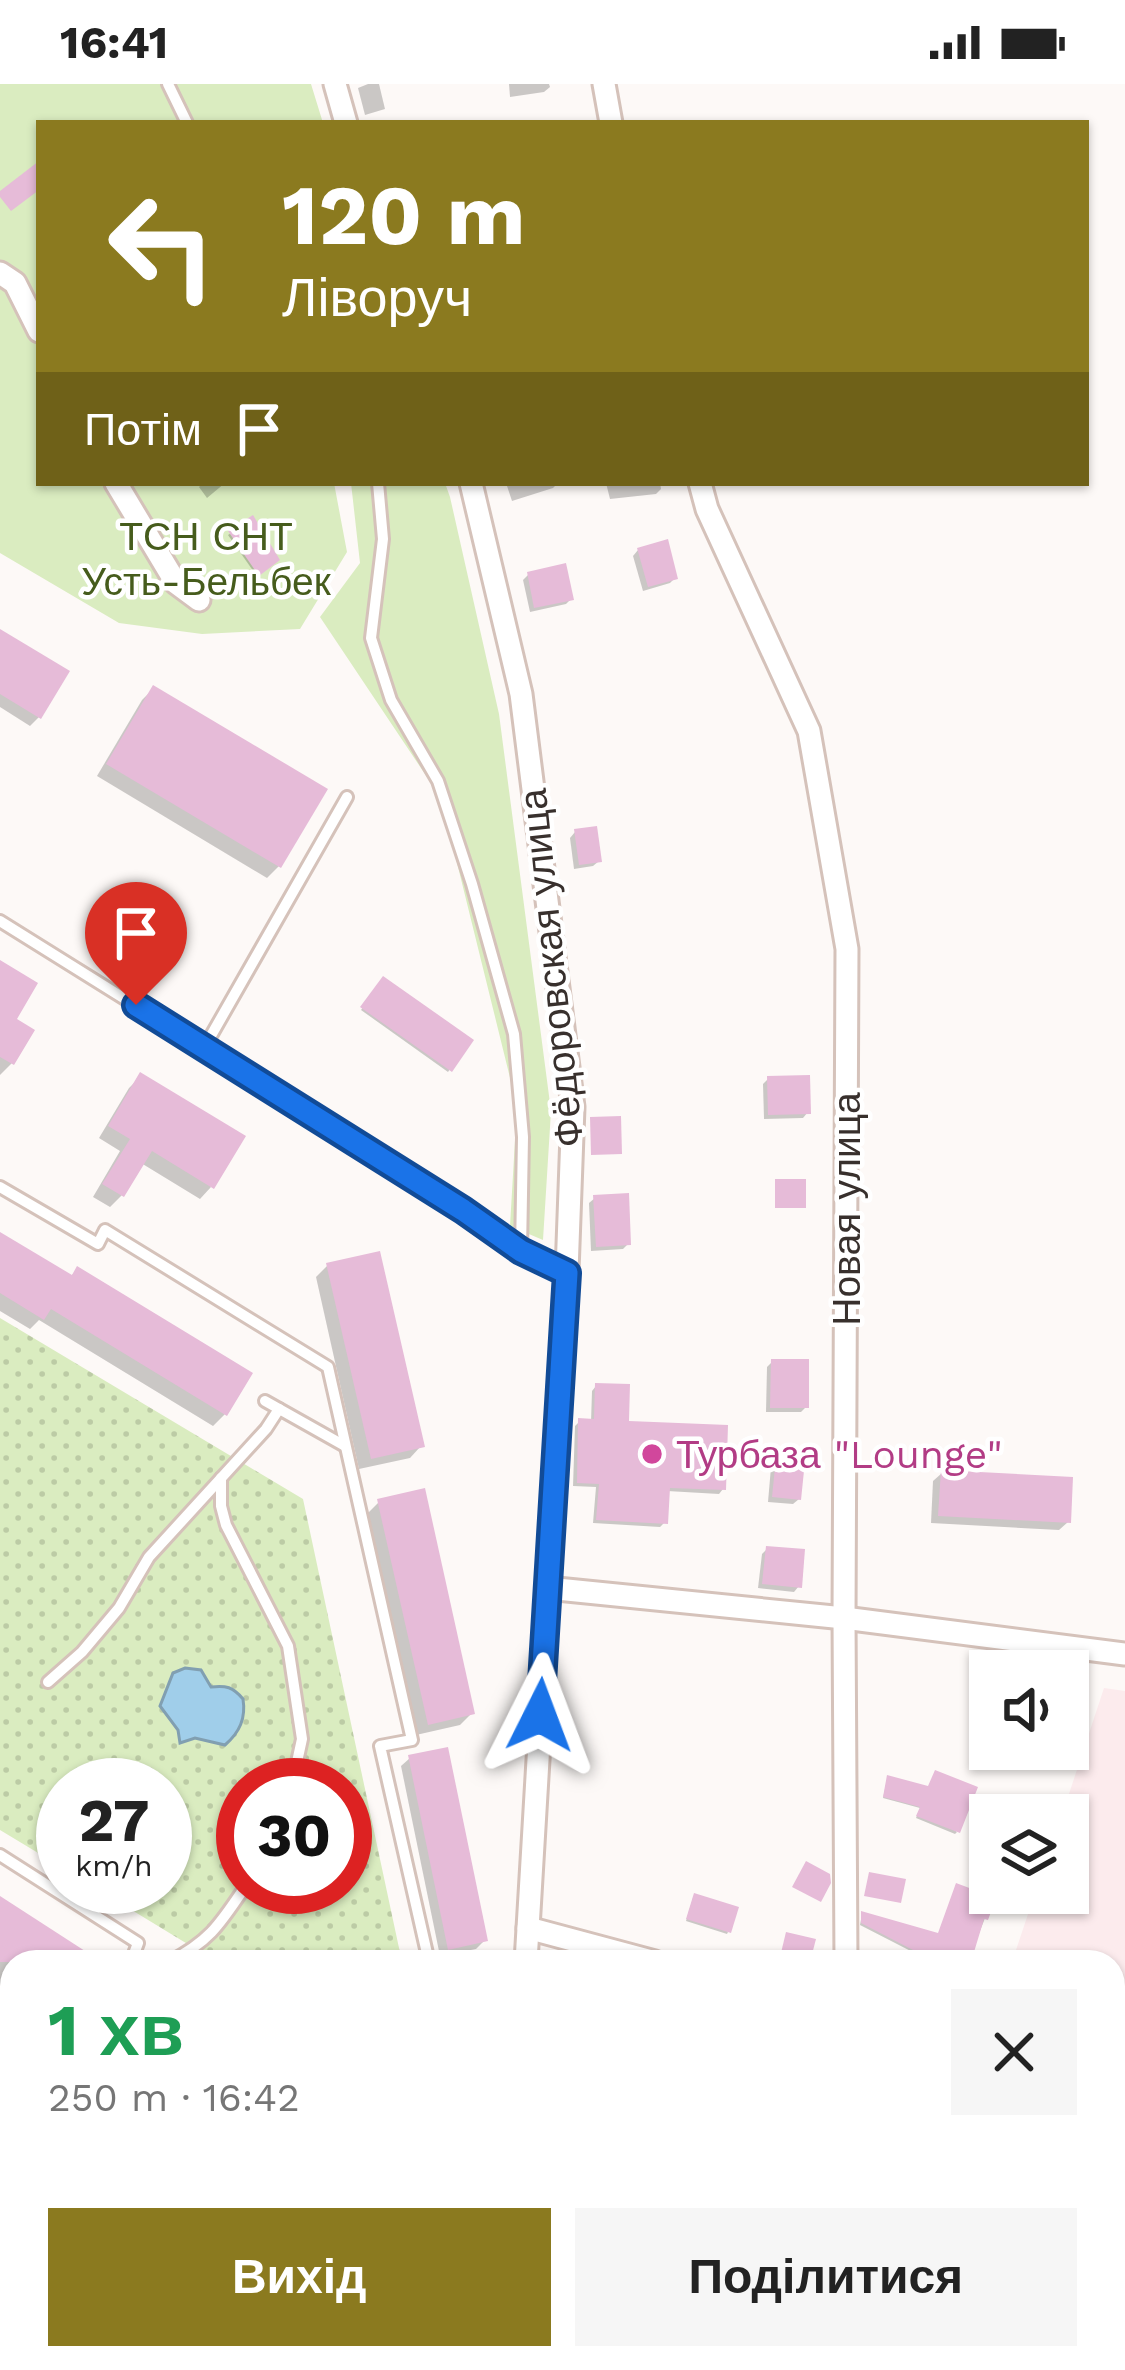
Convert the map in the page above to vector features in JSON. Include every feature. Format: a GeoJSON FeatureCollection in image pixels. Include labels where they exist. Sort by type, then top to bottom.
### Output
{"type":"FeatureCollection","features":[{"type":"Feature","properties":{"kind":"street"},"geometry":{"type":"LineString","coordinates":[[335,84],[345,120]]}},
{"type":"Feature","properties":{"kind":"street"},"geometry":{"type":"LineString","coordinates":[[604,84],[610,120]]}},
{"type":"Feature","properties":{"kind":"street"},"geometry":{"type":"LineString","coordinates":[[0,273],[15,283],[36,325]]}},
{"type":"Feature","properties":{"kind":"street"},"geometry":{"type":"LineString","coordinates":[[118,486],[176,583],[199,600]]}},
{"type":"Feature","properties":{"kind":"street","name":"Фёдоровская улица"},"geometry":{"type":"LineString","coordinates":[[471,486],[521,694],[573,1107],[526,1950]]}},
{"type":"Feature","properties":{"kind":"street","name":"Новая улица"},"geometry":{"type":"LineString","coordinates":[[701,486],[707,509],[809,731],[848,949],[846,1950]]}},
{"type":"Feature","properties":{"kind":"street"},"geometry":{"type":"LineString","coordinates":[[547,1588],[844,1618],[1125,1654]]}},
{"type":"Feature","properties":{"kind":"street"},"geometry":{"type":"LineString","coordinates":[[527,1928],[610,1950]]}},
{"type":"Feature","properties":{"kind":"lane"},"geometry":{"type":"LineString","coordinates":[[169,84],[186,120]]}},
{"type":"Feature","properties":{"kind":"lane"},"geometry":{"type":"LineString","coordinates":[[378,486],[383,539],[371,638],[392,700],[437,781],[514,1034],[523,1137],[521,1251]]}},
{"type":"Feature","properties":{"kind":"lane"},"geometry":{"type":"LineString","coordinates":[[204,1048],[347,797]]}},
{"type":"Feature","properties":{"kind":"lane"},"geometry":{"type":"LineString","coordinates":[[0,920],[521,1251],[567,1273]]}},
{"type":"Feature","properties":{"kind":"lane"},"geometry":{"type":"LineString","coordinates":[[0,1187],[98,1244],[105,1231],[328,1367],[412,1740],[380,1746],[426,1950]]}},
{"type":"Feature","properties":{"kind":"lane"},"geometry":{"type":"LineString","coordinates":[[265,1402],[345,1446]]}},
{"type":"Feature","properties":{"kind":"lane"},"geometry":{"type":"LineString","coordinates":[[48,1682],[82,1652],[119,1608],[149,1557],[279,1409]]}},
{"type":"Feature","properties":{"kind":"lane"},"geometry":{"type":"LineString","coordinates":[[221,1478],[226,1525],[288,1646],[302,1739],[298,1758]]}},
{"type":"Feature","properties":{"kind":"lane"},"geometry":{"type":"LineString","coordinates":[[0,1855],[138,1943],[135,1950]]}},
{"type":"Feature","properties":{"kind":"lane"},"geometry":{"type":"LineString","coordinates":[[188,1950],[215,1932],[227,1914]]}},
{"type":"Feature","properties":{"kind":"shaded area"},"geometry":{"type":"Polygon","coordinates":[[[1104,1688],[1125,1691],[1125,1950],[1016,1950],[1028,1914],[1089,1914],[1089,1794],[1069,1794],[1077,1770],[1089,1770],[1089,1733],[1104,1688]]]}},
{"type":"Feature","properties":{"kind":"green space","name":"ТСН СНТ Усть-Бельбек"},"geometry":{"type":"Polygon","coordinates":[[[0,84],[311,84],[322,120],[36,120],[36,486],[335,486],[347,552],[300,629],[202,634],[119,623],[0,553],[0,84]]]}},
{"type":"Feature","properties":{"kind":"green space"},"geometry":{"type":"Polygon","coordinates":[[[351,486],[446,486],[499,714],[551,1111],[543,1240],[510,1226],[517,1106],[441,798],[320,617],[360,563],[351,486]]]}},
{"type":"Feature","properties":{"kind":"green space"},"geometry":{"type":"Polygon","coordinates":[[[0,1318],[303,1499],[358,1758],[216,1758],[216,1914],[372,1914],[372,1822],[399,1950],[197,1950],[138,1914],[192,1914],[192,1758],[36,1758],[36,1852],[0,1830],[0,1318]]]}},
{"type":"Feature","properties":{"kind":"water"},"geometry":{"type":"Polygon","coordinates":[[[185,1668],[201,1670],[211,1687],[229,1688],[243,1699],[241,1724],[225,1745],[195,1738],[180,1743],[178,1730],[160,1706],[173,1673],[185,1668]]]}},
{"type":"Feature","properties":{"kind":"building"},"geometry":{"type":"Polygon","coordinates":[[[36,163],[36,192],[11,211],[0,191],[36,163]]]}},
{"type":"Feature","properties":{"kind":"building"},"geometry":{"type":"Polygon","coordinates":[[[253,515],[280,560],[259,576],[228,531],[253,515]]]}},
{"type":"Feature","properties":{"kind":"building"},"geometry":{"type":"Polygon","coordinates":[[[668,539],[678,579],[648,587],[637,548],[668,539]]]}},
{"type":"Feature","properties":{"kind":"building"},"geometry":{"type":"Polygon","coordinates":[[[566,563],[574,600],[534,608],[527,572],[566,563]]]}},
{"type":"Feature","properties":{"kind":"building"},"geometry":{"type":"Polygon","coordinates":[[[0,629],[70,671],[41,719],[0,694],[0,629]]]}},
{"type":"Feature","properties":{"kind":"building"},"geometry":{"type":"Polygon","coordinates":[[[153,685],[328,789],[281,868],[106,764],[153,685]]]}},
{"type":"Feature","properties":{"kind":"building"},"geometry":{"type":"Polygon","coordinates":[[[597,826],[602,862],[579,865],[574,829],[597,826]]]}},
{"type":"Feature","properties":{"kind":"building"},"geometry":{"type":"Polygon","coordinates":[[[0,960],[38,983],[17,1019],[35,1030],[14,1065],[0,1057],[0,960]]]}},
{"type":"Feature","properties":{"kind":"building"},"geometry":{"type":"Polygon","coordinates":[[[383,976],[474,1040],[452,1072],[360,1007],[383,976]]]}},
{"type":"Feature","properties":{"kind":"building"},"geometry":{"type":"Polygon","coordinates":[[[140,1072],[246,1136],[214,1189],[152,1151],[124,1197],[102,1184],[130,1139],[108,1126],[140,1072]]]}},
{"type":"Feature","properties":{"kind":"building"},"geometry":{"type":"Polygon","coordinates":[[[810,1075],[811,1114],[768,1115],[767,1076],[810,1075]]]}},
{"type":"Feature","properties":{"kind":"building"},"geometry":{"type":"Polygon","coordinates":[[[621,1116],[622,1154],[591,1155],[590,1117],[621,1116]]]}},
{"type":"Feature","properties":{"kind":"building"},"geometry":{"type":"Polygon","coordinates":[[[775,1179],[806,1179],[806,1208],[775,1208],[775,1179]]]}},
{"type":"Feature","properties":{"kind":"building"},"geometry":{"type":"Polygon","coordinates":[[[629,1193],[631,1245],[596,1247],[593,1195],[629,1193]]]}},
{"type":"Feature","properties":{"kind":"building"},"geometry":{"type":"Polygon","coordinates":[[[0,1232],[72,1275],[77,1266],[253,1373],[227,1416],[51,1309],[44,1320],[0,1293],[0,1232]]]}},
{"type":"Feature","properties":{"kind":"building"},"geometry":{"type":"Polygon","coordinates":[[[380,1251],[425,1447],[371,1459],[326,1263],[380,1251]]]}},
{"type":"Feature","properties":{"kind":"building"},"geometry":{"type":"Polygon","coordinates":[[[771,1359],[809,1359],[809,1408],[770,1408],[771,1359]]]}},
{"type":"Feature","properties":{"kind":"building","name":"Турбаза \"Lounge\""},"geometry":{"type":"Polygon","coordinates":[[[595,1383],[630,1384],[629,1421],[728,1425],[726,1490],[670,1488],[668,1524],[596,1520],[599,1484],[577,1483],[578,1418],[594,1419],[595,1383]]]}},
{"type":"Feature","properties":{"kind":"building"},"geometry":{"type":"Polygon","coordinates":[[[776,1458],[805,1461],[801,1500],[772,1497],[776,1458]]]}},
{"type":"Feature","properties":{"kind":"building"},"geometry":{"type":"Polygon","coordinates":[[[941,1470],[1073,1477],[1071,1523],[938,1516],[941,1470]]]}},
{"type":"Feature","properties":{"kind":"building"},"geometry":{"type":"Polygon","coordinates":[[[425,1488],[475,1714],[428,1725],[377,1499],[425,1488]]]}},
{"type":"Feature","properties":{"kind":"building"},"geometry":{"type":"Polygon","coordinates":[[[766,1546],[805,1549],[802,1588],[762,1584],[766,1546]]]}},
{"type":"Feature","properties":{"kind":"building"},"geometry":{"type":"Polygon","coordinates":[[[448,1747],[488,1941],[448,1950],[408,1755],[448,1747]]]}},
{"type":"Feature","properties":{"kind":"building"},"geometry":{"type":"Polygon","coordinates":[[[935,1770],[978,1787],[975,1794],[969,1794],[960,1833],[916,1816],[920,1807],[883,1797],[887,1775],[928,1786],[935,1770]]]}},
{"type":"Feature","properties":{"kind":"building"},"geometry":{"type":"Polygon","coordinates":[[[806,1861],[830,1874],[831,1883],[821,1902],[792,1887],[806,1861]]]}},
{"type":"Feature","properties":{"kind":"building"},"geometry":{"type":"Polygon","coordinates":[[[869,1872],[906,1879],[901,1903],[864,1896],[869,1872]]]}},
{"type":"Feature","properties":{"kind":"building"},"geometry":{"type":"Polygon","coordinates":[[[956,1883],[969,1888],[969,1914],[990,1914],[984,1919],[975,1950],[913,1950],[861,1923],[861,1911],[938,1933],[956,1883]]]}},
{"type":"Feature","properties":{"kind":"building"},"geometry":{"type":"Polygon","coordinates":[[[694,1893],[739,1907],[731,1933],[686,1919],[694,1893]]]}},
{"type":"Feature","properties":{"kind":"building"},"geometry":{"type":"Polygon","coordinates":[[[0,1896],[83,1950],[0,1950],[0,1896]]]}},
{"type":"Feature","properties":{"kind":"building"},"geometry":{"type":"Polygon","coordinates":[[[786,1932],[816,1939],[813,1950],[782,1950],[786,1932]]]}},
{"type":"Feature","properties":{"kind":"place","name":"Турбаза \"Lounge\""},"geometry":{"type":"Point","coordinates":[652,1454]}},
{"type":"Feature","properties":{"kind":"route"},"geometry":{"type":"LineString","coordinates":[[136,1005],[521,1251],[567,1273],[540,1715]]}}]}
